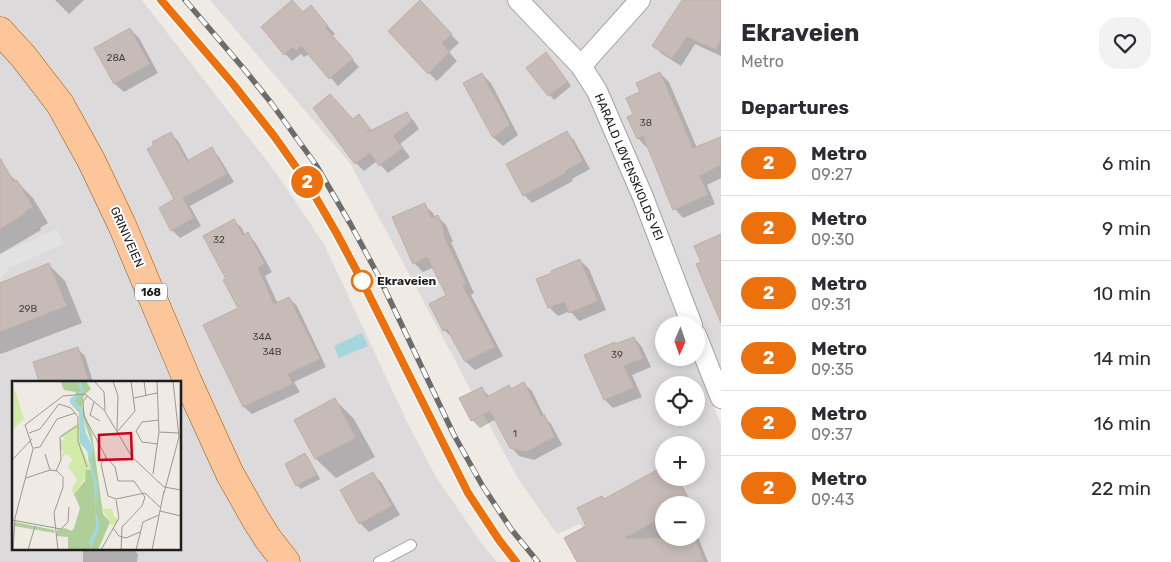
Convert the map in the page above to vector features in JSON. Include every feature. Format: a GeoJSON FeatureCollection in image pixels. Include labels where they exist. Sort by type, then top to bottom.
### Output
{"type":"FeatureCollection","features":[{"type":"Feature","properties":{"kind":"main road","name":"GRINIVEIEN"},"geometry":{"type":"LineString","coordinates":[[0,31],[23,56],[60,104],[83,145],[122,225],[188,382],[230,474],[264,533],[286,562]]}},
{"type":"Feature","properties":{"kind":"street","name":"HARALD LØVENSKIOLDS VEI"},"geometry":{"type":"LineString","coordinates":[[518,0],[581,66],[597,91],[655,226],[689,316]]}},
{"type":"Feature","properties":{"kind":"street"},"geometry":{"type":"LineString","coordinates":[[581,66],[640,0]]}},
{"type":"Feature","properties":{"kind":"street"},"geometry":{"type":"LineString","coordinates":[[705,358],[721,398]]}},
{"type":"Feature","properties":{"kind":"lane"},"geometry":{"type":"LineString","coordinates":[[379,562],[411,545]]}},
{"type":"Feature","properties":{"kind":"shaded area"},"geometry":{"type":"Polygon","coordinates":[[[0,0],[142,0],[276,173],[324,244],[408,424],[436,477],[482,544],[497,562],[0,562],[0,0]]]}},
{"type":"Feature","properties":{"kind":"shaded area"},"geometry":{"type":"Polygon","coordinates":[[[210,0],[721,0],[721,394],[710,398],[721,424],[721,562],[598,562],[580,524],[557,534],[517,477],[350,163],[210,0]]]}},
{"type":"Feature","properties":{"kind":"shaded area"},"geometry":{"type":"Polygon","coordinates":[[[57,229],[64,244],[9,268],[0,281],[0,254],[57,229]]]}},
{"type":"Feature","properties":{"kind":"water"},"geometry":{"type":"Polygon","coordinates":[[[362,333],[368,346],[339,358],[334,346],[362,333]]]}},
{"type":"Feature","properties":{"kind":"building"},"geometry":{"type":"Polygon","coordinates":[[[292,0],[303,12],[311,5],[328,26],[326,28],[353,59],[329,79],[301,46],[296,51],[293,47],[284,55],[261,27],[292,0]]]}},
{"type":"Feature","properties":{"kind":"building"},"geometry":{"type":"Polygon","coordinates":[[[420,0],[452,34],[442,43],[450,52],[428,74],[388,31],[420,0]]]}},
{"type":"Feature","properties":{"kind":"building"},"geometry":{"type":"Polygon","coordinates":[[[682,0],[721,0],[721,39],[716,50],[687,37],[672,59],[652,46],[682,0]]]}},
{"type":"Feature","properties":{"kind":"building"},"geometry":{"type":"Polygon","coordinates":[[[130,28],[150,64],[114,84],[94,48],[130,28]]]}},
{"type":"Feature","properties":{"kind":"building"},"geometry":{"type":"Polygon","coordinates":[[[546,52],[568,82],[548,96],[526,68],[546,52]]]}},
{"type":"Feature","properties":{"kind":"building"},"geometry":{"type":"Polygon","coordinates":[[[660,72],[693,148],[721,137],[721,165],[700,176],[708,195],[673,210],[643,136],[637,139],[627,117],[633,114],[626,98],[640,92],[636,83],[660,72]]]}},
{"type":"Feature","properties":{"kind":"building"},"geometry":{"type":"Polygon","coordinates":[[[482,73],[510,125],[493,138],[463,83],[482,73]]]}},
{"type":"Feature","properties":{"kind":"building"},"geometry":{"type":"Polygon","coordinates":[[[330,94],[353,119],[359,114],[370,129],[366,133],[407,112],[412,121],[393,136],[403,148],[379,166],[370,153],[355,164],[313,108],[330,94]]]}},
{"type":"Feature","properties":{"kind":"building"},"geometry":{"type":"Polygon","coordinates":[[[567,131],[583,161],[565,171],[566,173],[523,196],[506,164],[567,131]]]}},
{"type":"Feature","properties":{"kind":"building"},"geometry":{"type":"Polygon","coordinates":[[[171,132],[187,161],[212,147],[227,174],[183,198],[194,218],[171,231],[159,208],[174,199],[147,149],[154,145],[152,142],[171,132]]]}},
{"type":"Feature","properties":{"kind":"building"},"geometry":{"type":"Polygon","coordinates":[[[0,158],[14,182],[17,180],[33,207],[0,229],[0,158]]]}},
{"type":"Feature","properties":{"kind":"building"},"geometry":{"type":"Polygon","coordinates":[[[425,203],[431,218],[438,215],[445,233],[443,233],[466,284],[463,286],[495,347],[465,362],[447,329],[443,331],[429,304],[446,295],[427,257],[413,264],[392,217],[425,203]]]}},
{"type":"Feature","properties":{"kind":"building"},"geometry":{"type":"Polygon","coordinates":[[[234,219],[243,235],[248,232],[265,264],[258,268],[274,304],[289,297],[320,359],[288,374],[293,384],[243,407],[203,325],[238,308],[223,280],[226,279],[203,236],[234,219]]]}},
{"type":"Feature","properties":{"kind":"building"},"geometry":{"type":"Polygon","coordinates":[[[721,234],[721,323],[696,264],[701,262],[694,246],[721,234]]]}},
{"type":"Feature","properties":{"kind":"building"},"geometry":{"type":"Polygon","coordinates":[[[580,259],[598,301],[569,313],[564,302],[548,308],[536,279],[580,259]]]}},
{"type":"Feature","properties":{"kind":"building"},"geometry":{"type":"Polygon","coordinates":[[[49,263],[67,306],[0,332],[0,283],[49,263]]]}},
{"type":"Feature","properties":{"kind":"building"},"geometry":{"type":"Polygon","coordinates":[[[634,337],[643,358],[624,366],[634,388],[604,400],[584,355],[615,342],[615,344],[634,337]]]}},
{"type":"Feature","properties":{"kind":"building"},"geometry":{"type":"Polygon","coordinates":[[[78,347],[89,381],[39,381],[33,362],[78,347]]]}},
{"type":"Feature","properties":{"kind":"building"},"geometry":{"type":"Polygon","coordinates":[[[524,382],[541,416],[544,414],[555,437],[526,452],[510,448],[490,411],[471,421],[459,398],[482,387],[487,397],[509,385],[511,389],[524,382]]]}},
{"type":"Feature","properties":{"kind":"building"},"geometry":{"type":"Polygon","coordinates":[[[335,398],[356,438],[315,459],[294,420],[335,398]]]}},
{"type":"Feature","properties":{"kind":"building"},"geometry":{"type":"Polygon","coordinates":[[[305,453],[317,475],[296,486],[285,464],[305,453]]]}},
{"type":"Feature","properties":{"kind":"building"},"geometry":{"type":"Polygon","coordinates":[[[655,471],[655,486],[682,486],[687,496],[655,496],[655,521],[625,538],[655,538],[655,546],[698,546],[704,562],[577,562],[564,538],[586,526],[577,508],[602,496],[604,499],[655,471]]]}},
{"type":"Feature","properties":{"kind":"building"},"geometry":{"type":"Polygon","coordinates":[[[373,472],[392,506],[359,524],[340,490],[373,472]]]}},
{"type":"Feature","properties":{"kind":"railway"},"geometry":{"type":"LineString","coordinates":[[161,0],[233,85],[308,184],[362,281],[468,493],[516,562]]}},
{"type":"Feature","properties":{"kind":"railway"},"geometry":{"type":"LineString","coordinates":[[185,0],[272,104],[316,165],[378,275],[454,435],[482,485],[511,529],[538,562]]}},
{"type":"Feature","properties":{"kind":"metro line","name":"2"},"geometry":{"type":"LineString","coordinates":[[161,0],[233,84],[274,136],[308,184],[362,281],[468,493],[516,562]]}},
{"type":"Feature","properties":{"kind":"place","name":"Ekraveien"},"geometry":{"type":"Point","coordinates":[362,281]}}]}
